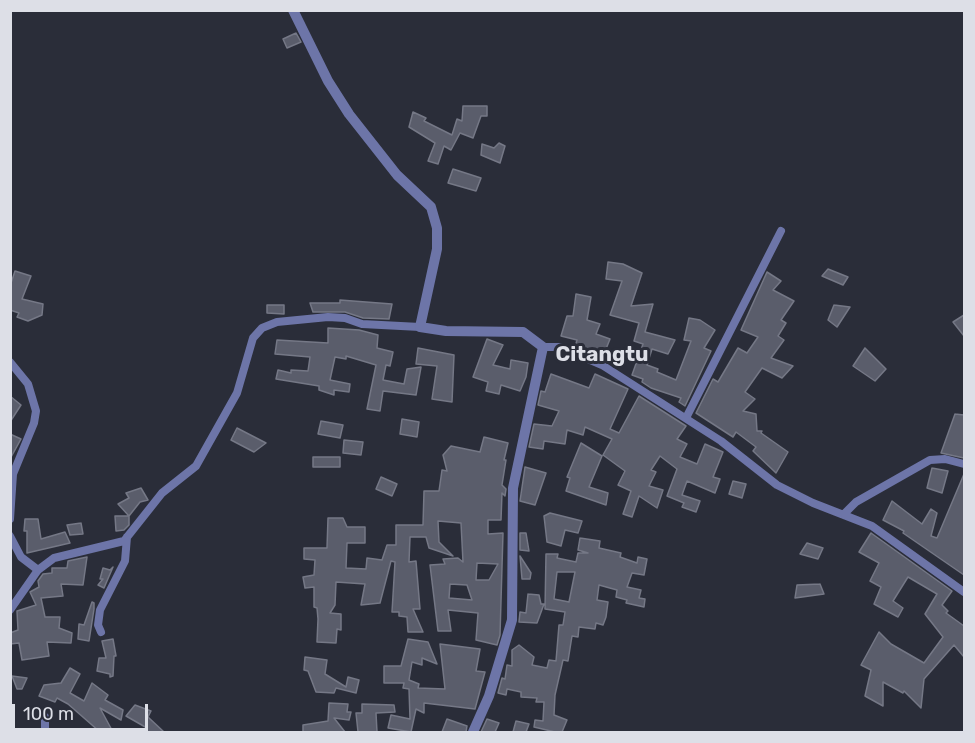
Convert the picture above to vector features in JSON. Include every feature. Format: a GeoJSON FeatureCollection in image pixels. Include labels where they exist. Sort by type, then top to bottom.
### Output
{"type":"FeatureCollection","features":[{"type":"Feature","properties":{"kind":"street"},"geometry":{"type":"LineString","coordinates":[[293,10],[328,81],[349,114],[397,175],[431,207],[437,228],[437,249],[420,327]]}},
{"type":"Feature","properties":{"kind":"street"},"geometry":{"type":"LineString","coordinates":[[686,418],[781,231]]}},
{"type":"Feature","properties":{"kind":"street"},"geometry":{"type":"LineString","coordinates":[[10,610],[38,570],[64,553],[114,546],[128,537],[162,493],[200,460],[237,393],[253,338],[262,328],[277,322],[328,317],[345,318],[362,324],[420,327],[446,331],[523,332],[543,346],[560,347],[579,353],[721,441],[777,485],[813,503],[872,526],[964,592]]}},
{"type":"Feature","properties":{"kind":"street"},"geometry":{"type":"LineString","coordinates":[[473,732],[489,696],[512,620],[513,488],[543,346]]}},
{"type":"Feature","properties":{"kind":"street"},"geometry":{"type":"LineString","coordinates":[[10,362],[28,384],[34,396],[36,411],[34,423],[13,474],[10,519]]}},
{"type":"Feature","properties":{"kind":"street"},"geometry":{"type":"LineString","coordinates":[[844,514],[856,502],[930,460],[945,459],[964,464]]}},
{"type":"Feature","properties":{"kind":"street"},"geometry":{"type":"LineString","coordinates":[[10,536],[21,557],[38,570]]}},
{"type":"Feature","properties":{"kind":"street"},"geometry":{"type":"LineString","coordinates":[[101,632],[98,625],[100,610],[125,561],[128,537]]}},
{"type":"Feature","properties":{"kind":"street"},"geometry":{"type":"LineString","coordinates":[[45,717],[45,732]]}},
{"type":"Feature","properties":{"kind":"building"},"geometry":{"type":"Polygon","coordinates":[[[296,33],[301,42],[287,48],[283,39],[296,33]]]}},
{"type":"Feature","properties":{"kind":"building"},"geometry":{"type":"Polygon","coordinates":[[[463,106],[487,106],[487,116],[481,116],[473,138],[460,133],[451,150],[444,146],[438,164],[428,161],[435,143],[409,127],[413,112],[426,118],[424,121],[452,135],[457,119],[462,121],[463,106]]]}},
{"type":"Feature","properties":{"kind":"building"},"geometry":{"type":"Polygon","coordinates":[[[499,143],[505,146],[500,163],[481,155],[482,144],[494,148],[499,143]]]}},
{"type":"Feature","properties":{"kind":"building"},"geometry":{"type":"Polygon","coordinates":[[[453,169],[481,178],[476,191],[448,183],[453,169]]]}},
{"type":"Feature","properties":{"kind":"building"},"geometry":{"type":"Polygon","coordinates":[[[608,262],[623,264],[642,273],[631,306],[653,304],[645,332],[675,340],[668,354],[652,349],[647,365],[658,369],[657,372],[676,380],[691,341],[684,340],[689,318],[700,320],[715,330],[704,348],[711,351],[685,406],[679,402],[681,398],[651,388],[642,382],[643,379],[632,375],[643,344],[634,341],[639,323],[610,315],[622,281],[606,279],[608,262]]]}},
{"type":"Feature","properties":{"kind":"building"},"geometry":{"type":"Polygon","coordinates":[[[828,269],[848,277],[843,285],[822,276],[828,269]]]}},
{"type":"Feature","properties":{"kind":"building"},"geometry":{"type":"Polygon","coordinates":[[[15,271],[31,276],[22,299],[43,304],[42,315],[28,321],[17,317],[19,313],[10,310],[10,286],[15,271]]]}},
{"type":"Feature","properties":{"kind":"building"},"geometry":{"type":"Polygon","coordinates":[[[767,272],[781,281],[773,290],[794,301],[781,320],[786,323],[778,336],[784,340],[771,358],[793,366],[782,378],[762,368],[745,392],[755,399],[743,411],[756,414],[757,431],[762,431],[761,433],[788,452],[776,473],[753,451],[756,447],[736,432],[733,437],[696,413],[713,379],[718,382],[738,348],[747,353],[758,337],[741,330],[767,272]]]}},
{"type":"Feature","properties":{"kind":"building"},"geometry":{"type":"Polygon","coordinates":[[[576,294],[591,297],[587,320],[600,324],[596,334],[610,339],[604,354],[575,347],[577,340],[561,336],[567,316],[573,316],[576,294]]]}},
{"type":"Feature","properties":{"kind":"building"},"geometry":{"type":"Polygon","coordinates":[[[340,300],[392,304],[389,319],[363,318],[345,312],[313,312],[310,303],[340,303],[340,300]]]}},
{"type":"Feature","properties":{"kind":"building"},"geometry":{"type":"Polygon","coordinates":[[[267,305],[284,305],[284,314],[267,313],[267,305]]]}},
{"type":"Feature","properties":{"kind":"building"},"geometry":{"type":"Polygon","coordinates":[[[834,305],[850,307],[837,327],[828,320],[834,305]]]}},
{"type":"Feature","properties":{"kind":"building"},"geometry":{"type":"Polygon","coordinates":[[[964,315],[964,336],[953,322],[964,315]]]}},
{"type":"Feature","properties":{"kind":"building"},"geometry":{"type":"Polygon","coordinates":[[[328,328],[359,330],[378,335],[377,348],[393,352],[390,366],[386,365],[383,380],[404,384],[407,369],[421,367],[416,395],[383,391],[380,411],[367,409],[376,365],[346,356],[346,359],[335,357],[330,380],[350,384],[349,392],[334,390],[334,395],[319,390],[319,386],[276,379],[278,370],[291,373],[291,370],[308,371],[310,357],[275,354],[277,340],[328,343],[328,328]]]}},
{"type":"Feature","properties":{"kind":"building"},"geometry":{"type":"Polygon","coordinates":[[[487,339],[503,345],[493,365],[510,369],[511,360],[528,363],[526,377],[520,391],[501,385],[499,394],[486,391],[488,382],[473,377],[487,339]]]}},
{"type":"Feature","properties":{"kind":"building"},"geometry":{"type":"Polygon","coordinates":[[[418,348],[454,355],[452,402],[432,399],[437,366],[416,364],[418,348]]]}},
{"type":"Feature","properties":{"kind":"building"},"geometry":{"type":"Polygon","coordinates":[[[865,348],[886,369],[875,381],[853,366],[865,348]]]}},
{"type":"Feature","properties":{"kind":"building"},"geometry":{"type":"Polygon","coordinates":[[[551,374],[589,388],[595,374],[628,389],[610,429],[619,433],[639,396],[686,426],[677,439],[687,444],[680,457],[697,464],[705,444],[723,452],[713,477],[720,479],[715,493],[687,481],[682,495],[700,501],[696,512],[682,507],[684,503],[667,496],[677,469],[660,456],[651,470],[656,472],[649,486],[663,490],[657,508],[639,496],[632,517],[623,514],[631,491],[618,485],[625,471],[603,455],[612,439],[585,427],[583,435],[567,430],[565,444],[544,441],[543,449],[529,447],[534,424],[552,426],[559,411],[538,405],[541,391],[545,392],[551,374]]]}},
{"type":"Feature","properties":{"kind":"building"},"geometry":{"type":"Polygon","coordinates":[[[10,396],[21,405],[10,422],[10,396]]]}},
{"type":"Feature","properties":{"kind":"building"},"geometry":{"type":"Polygon","coordinates":[[[955,414],[964,415],[964,458],[941,453],[955,414]]]}},
{"type":"Feature","properties":{"kind":"building"},"geometry":{"type":"Polygon","coordinates":[[[402,419],[419,422],[417,437],[400,434],[402,419]]]}},
{"type":"Feature","properties":{"kind":"building"},"geometry":{"type":"Polygon","coordinates":[[[321,421],[343,425],[340,438],[318,434],[321,421]]]}},
{"type":"Feature","properties":{"kind":"building"},"geometry":{"type":"Polygon","coordinates":[[[237,428],[266,443],[254,452],[231,440],[237,428]]]}},
{"type":"Feature","properties":{"kind":"building"},"geometry":{"type":"Polygon","coordinates":[[[10,434],[21,439],[10,459],[10,434]]]}},
{"type":"Feature","properties":{"kind":"building"},"geometry":{"type":"Polygon","coordinates":[[[484,437],[508,443],[504,460],[506,460],[502,485],[506,489],[505,496],[502,493],[501,520],[488,520],[488,534],[503,533],[500,635],[497,645],[476,640],[478,613],[448,610],[451,631],[438,631],[430,565],[445,564],[443,559],[458,558],[463,562],[461,523],[438,521],[439,542],[453,556],[429,548],[426,537],[410,537],[409,562],[416,561],[420,609],[413,609],[423,632],[408,632],[407,617],[399,616],[399,612],[392,612],[395,562],[391,561],[380,603],[361,605],[365,584],[336,582],[335,605],[330,613],[341,614],[341,630],[337,629],[336,643],[317,642],[318,619],[317,608],[314,607],[314,587],[305,588],[303,577],[314,575],[315,560],[304,559],[304,548],[327,548],[328,518],[343,518],[347,527],[365,527],[365,543],[347,543],[346,568],[366,569],[367,558],[382,560],[387,545],[396,545],[396,525],[423,525],[424,491],[439,491],[442,470],[447,471],[443,455],[451,446],[480,452],[484,437]],[[477,563],[476,580],[489,580],[498,564],[477,563]],[[450,584],[449,598],[472,600],[467,585],[450,584]]]}},
{"type":"Feature","properties":{"kind":"building"},"geometry":{"type":"Polygon","coordinates":[[[344,440],[363,442],[361,455],[343,453],[344,440]]]}},
{"type":"Feature","properties":{"kind":"building"},"geometry":{"type":"Polygon","coordinates":[[[581,443],[602,456],[589,487],[608,493],[606,505],[566,491],[570,478],[567,477],[581,443]]]}},
{"type":"Feature","properties":{"kind":"building"},"geometry":{"type":"Polygon","coordinates":[[[313,457],[340,457],[340,467],[313,467],[313,457]]]}},
{"type":"Feature","properties":{"kind":"building"},"geometry":{"type":"Polygon","coordinates":[[[525,467],[546,473],[535,505],[520,501],[525,467]]]}},
{"type":"Feature","properties":{"kind":"building"},"geometry":{"type":"Polygon","coordinates":[[[932,468],[948,471],[942,493],[927,488],[932,468]]]}},
{"type":"Feature","properties":{"kind":"building"},"geometry":{"type":"Polygon","coordinates":[[[964,474],[964,575],[903,533],[904,531],[883,520],[892,501],[922,524],[931,509],[937,513],[931,536],[937,538],[964,474]]]}},
{"type":"Feature","properties":{"kind":"building"},"geometry":{"type":"Polygon","coordinates":[[[381,477],[397,484],[392,496],[376,489],[381,477]]]}},
{"type":"Feature","properties":{"kind":"building"},"geometry":{"type":"Polygon","coordinates":[[[733,481],[746,484],[742,498],[729,494],[733,481]]]}},
{"type":"Feature","properties":{"kind":"building"},"geometry":{"type":"Polygon","coordinates":[[[141,488],[148,500],[140,502],[129,516],[118,504],[129,498],[126,493],[141,488]]]}},
{"type":"Feature","properties":{"kind":"building"},"geometry":{"type":"Polygon","coordinates":[[[550,513],[582,521],[578,533],[565,530],[561,546],[547,542],[544,516],[550,513]]]}},
{"type":"Feature","properties":{"kind":"building"},"geometry":{"type":"Polygon","coordinates":[[[115,516],[129,516],[129,525],[124,530],[116,531],[115,516]]]}},
{"type":"Feature","properties":{"kind":"building"},"geometry":{"type":"Polygon","coordinates":[[[25,519],[38,519],[41,539],[65,532],[70,543],[27,553],[25,519]]]}},
{"type":"Feature","properties":{"kind":"building"},"geometry":{"type":"Polygon","coordinates":[[[81,523],[83,534],[70,535],[67,525],[81,523]]]}},
{"type":"Feature","properties":{"kind":"building"},"geometry":{"type":"Polygon","coordinates":[[[520,533],[526,533],[529,551],[520,550],[520,533]]]}},
{"type":"Feature","properties":{"kind":"building"},"geometry":{"type":"Polygon","coordinates":[[[871,533],[952,591],[942,605],[948,611],[946,613],[964,626],[964,657],[954,645],[924,679],[921,708],[904,691],[903,693],[883,682],[883,706],[865,696],[871,670],[861,665],[879,632],[891,644],[924,663],[943,637],[925,614],[937,594],[908,577],[893,601],[903,608],[898,617],[874,604],[881,587],[870,581],[879,563],[859,552],[871,533]]]}},
{"type":"Feature","properties":{"kind":"building"},"geometry":{"type":"Polygon","coordinates":[[[580,538],[600,541],[599,548],[621,553],[620,557],[637,563],[638,557],[647,559],[644,575],[632,573],[627,587],[641,590],[639,598],[645,599],[644,607],[626,603],[627,600],[616,597],[617,590],[599,585],[597,600],[608,602],[606,617],[603,625],[596,623],[595,629],[579,627],[578,637],[572,636],[568,661],[563,660],[555,695],[554,715],[567,720],[562,732],[555,732],[534,727],[535,720],[543,721],[544,702],[536,702],[537,698],[521,697],[521,692],[507,689],[506,695],[498,693],[502,678],[505,679],[507,665],[512,666],[512,650],[519,645],[534,657],[532,665],[547,668],[549,660],[556,661],[559,625],[563,625],[565,612],[545,609],[546,554],[558,554],[557,558],[576,562],[578,553],[588,553],[578,550],[580,538]],[[557,572],[554,599],[569,602],[575,572],[557,572]]]}},
{"type":"Feature","properties":{"kind":"building"},"geometry":{"type":"Polygon","coordinates":[[[807,543],[823,548],[818,559],[800,554],[807,543]]]}},
{"type":"Feature","properties":{"kind":"building"},"geometry":{"type":"Polygon","coordinates":[[[520,556],[531,573],[530,579],[522,579],[520,556]]]}},
{"type":"Feature","properties":{"kind":"building"},"geometry":{"type":"Polygon","coordinates":[[[87,557],[83,585],[61,584],[63,596],[41,598],[45,617],[60,617],[59,628],[72,633],[71,643],[47,642],[49,656],[22,660],[19,643],[10,644],[10,633],[18,630],[17,611],[36,605],[30,592],[39,587],[38,581],[43,574],[52,573],[52,568],[67,568],[68,561],[87,557]]]}},
{"type":"Feature","properties":{"kind":"building"},"geometry":{"type":"Polygon","coordinates":[[[113,567],[104,588],[98,585],[103,579],[100,579],[103,568],[110,570],[113,567]]]}},
{"type":"Feature","properties":{"kind":"building"},"geometry":{"type":"Polygon","coordinates":[[[820,584],[824,594],[795,598],[797,585],[820,584]]]}},
{"type":"Feature","properties":{"kind":"building"},"geometry":{"type":"Polygon","coordinates":[[[528,594],[539,595],[541,604],[544,604],[537,623],[519,622],[520,612],[526,613],[528,594]]]}},
{"type":"Feature","properties":{"kind":"building"},"geometry":{"type":"Polygon","coordinates":[[[92,602],[94,609],[89,641],[78,639],[79,624],[84,625],[92,602]]]}},
{"type":"Feature","properties":{"kind":"building"},"geometry":{"type":"Polygon","coordinates":[[[113,639],[116,656],[114,656],[113,676],[110,677],[110,674],[97,671],[99,658],[106,658],[102,641],[113,639]]]}},
{"type":"Feature","properties":{"kind":"building"},"geometry":{"type":"Polygon","coordinates":[[[408,639],[428,642],[437,664],[422,658],[422,665],[412,662],[409,680],[419,684],[418,688],[445,689],[440,644],[480,649],[476,671],[485,672],[475,709],[424,703],[424,713],[416,709],[411,732],[388,728],[391,715],[410,719],[409,689],[403,688],[404,683],[384,683],[384,666],[401,666],[408,639]]]}},
{"type":"Feature","properties":{"kind":"building"},"geometry":{"type":"Polygon","coordinates":[[[305,657],[327,660],[325,674],[346,687],[348,677],[359,680],[356,693],[336,688],[334,693],[316,692],[308,671],[304,670],[305,657]]]}},
{"type":"Feature","properties":{"kind":"building"},"geometry":{"type":"Polygon","coordinates":[[[70,668],[80,674],[70,693],[84,701],[92,683],[108,695],[105,700],[123,710],[121,720],[100,708],[113,732],[100,732],[68,704],[57,698],[55,702],[39,696],[44,685],[61,683],[70,668]]]}},
{"type":"Feature","properties":{"kind":"building"},"geometry":{"type":"Polygon","coordinates":[[[12,676],[27,678],[22,689],[17,689],[12,676]]]}},
{"type":"Feature","properties":{"kind":"building"},"geometry":{"type":"Polygon","coordinates":[[[329,703],[348,704],[347,712],[351,712],[349,720],[334,718],[345,732],[303,732],[303,725],[328,721],[329,703]]]}},
{"type":"Feature","properties":{"kind":"building"},"geometry":{"type":"Polygon","coordinates":[[[362,704],[394,705],[395,712],[376,713],[377,732],[358,732],[356,713],[362,713],[362,704]]]}},
{"type":"Feature","properties":{"kind":"building"},"geometry":{"type":"Polygon","coordinates":[[[135,705],[151,711],[148,717],[164,732],[142,732],[147,728],[126,716],[135,705]]]}},
{"type":"Feature","properties":{"kind":"building"},"geometry":{"type":"Polygon","coordinates":[[[447,719],[467,726],[466,732],[442,732],[447,719]]]}},
{"type":"Feature","properties":{"kind":"building"},"geometry":{"type":"Polygon","coordinates":[[[487,719],[499,723],[495,732],[481,732],[487,719]]]}},
{"type":"Feature","properties":{"kind":"building"},"geometry":{"type":"Polygon","coordinates":[[[516,721],[529,724],[526,732],[513,732],[516,721]]]}},
{"type":"Feature","properties":{"kind":"district","name":"Citangtu"},"geometry":{"type":"Point","coordinates":[602,355]}}]}
